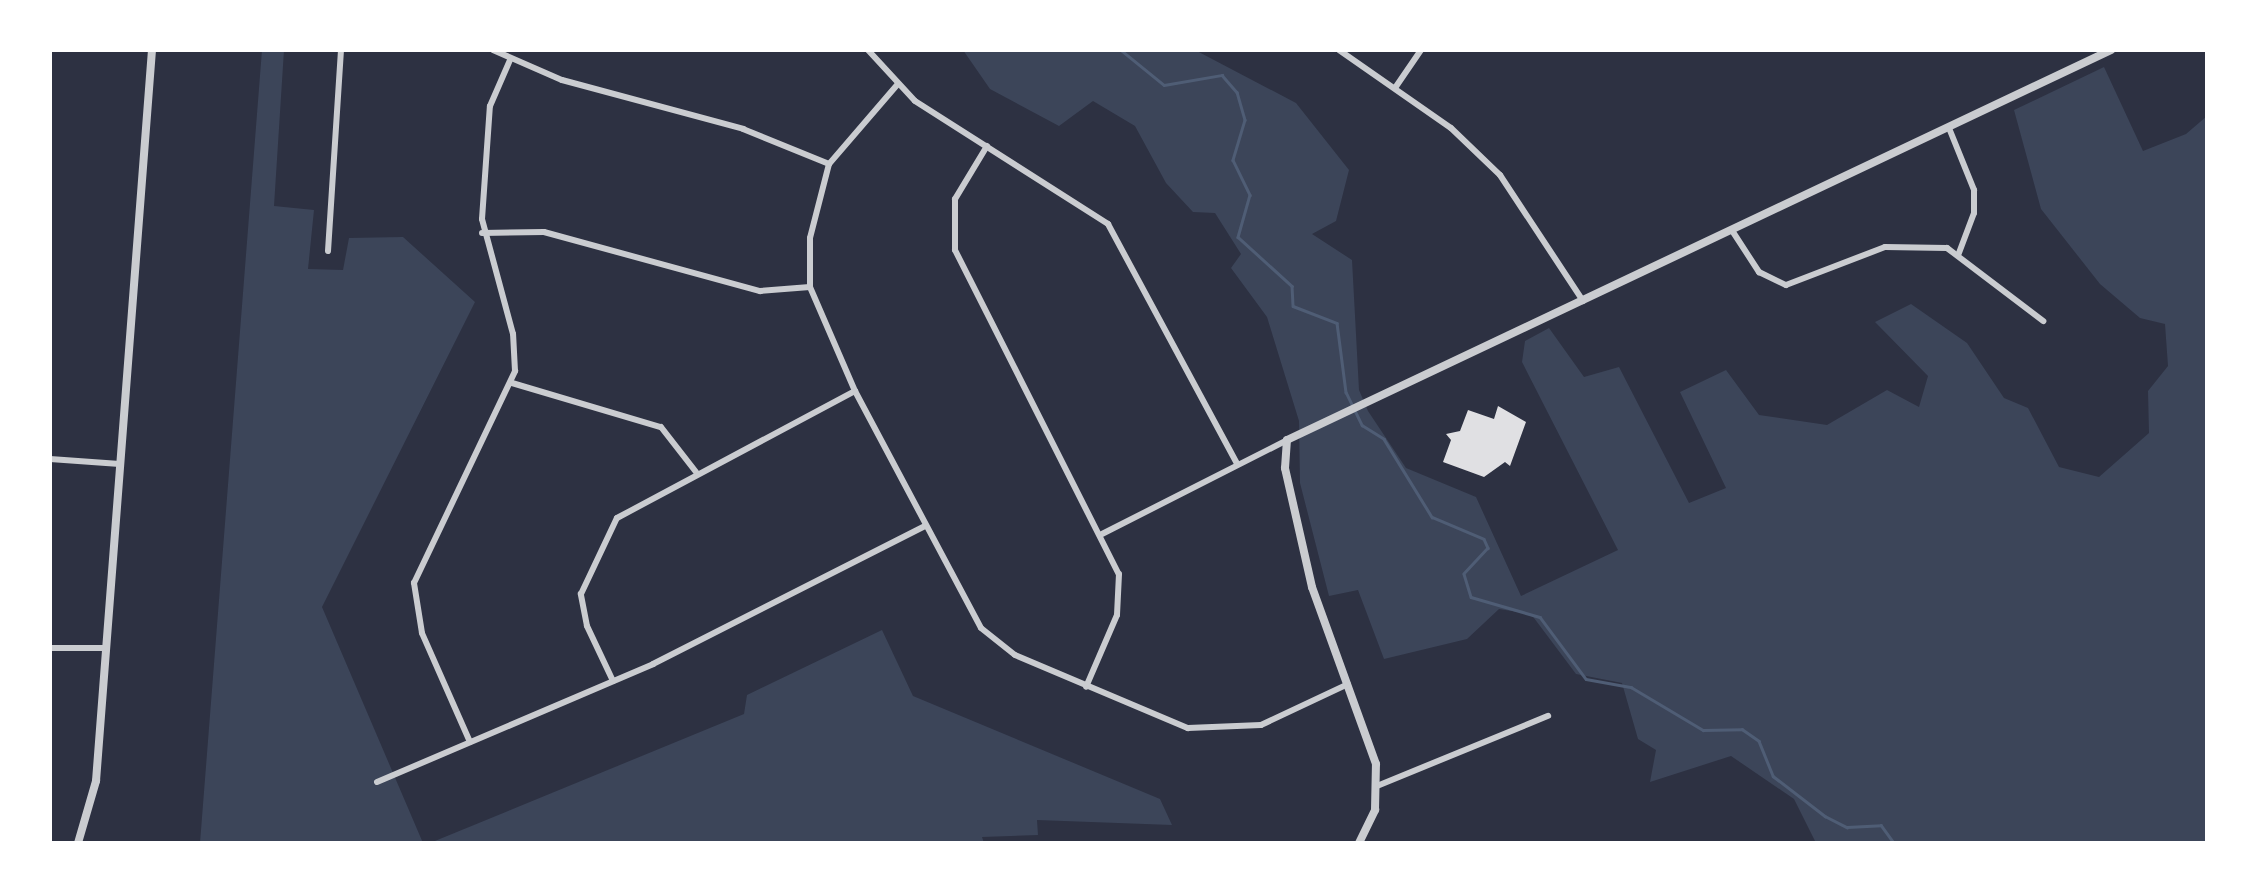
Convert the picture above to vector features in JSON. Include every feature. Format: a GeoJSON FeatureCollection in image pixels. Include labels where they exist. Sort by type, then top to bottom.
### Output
{"type":"FeatureCollection","features":[{"type":"Feature","properties":{"kind":"street"},"geometry":{"type":"LineString","coordinates":[[78,843],[94,794],[152,50]]}},
{"type":"Feature","properties":{"kind":"street"},"geometry":{"type":"LineString","coordinates":[[328,251],[341,50]]}},
{"type":"Feature","properties":{"kind":"street"},"geometry":{"type":"LineString","coordinates":[[494,50],[510,60],[742,129],[829,164]]}},
{"type":"Feature","properties":{"kind":"street"},"geometry":{"type":"LineString","coordinates":[[868,50],[896,85],[1108,224],[1237,464]]}},
{"type":"Feature","properties":{"kind":"street"},"geometry":{"type":"LineString","coordinates":[[1340,50],[1395,88],[1500,175],[1583,301]]}},
{"type":"Feature","properties":{"kind":"street"},"geometry":{"type":"LineString","coordinates":[[1395,88],[1421,50]]}},
{"type":"Feature","properties":{"kind":"street"},"geometry":{"type":"LineString","coordinates":[[1102,534],[1343,410],[1733,232],[2105,51]]}},
{"type":"Feature","properties":{"kind":"street"},"geometry":{"type":"LineString","coordinates":[[470,742],[422,633],[414,583],[512,382],[513,334],[482,233],[490,106],[510,60]]}},
{"type":"Feature","properties":{"kind":"street"},"geometry":{"type":"LineString","coordinates":[[896,85],[829,164],[810,238],[810,287],[855,391],[925,526],[990,638],[1169,724],[1222,732],[1278,720],[1350,684]]}},
{"type":"Feature","properties":{"kind":"street"},"geometry":{"type":"LineString","coordinates":[[1948,128],[1974,190],[1959,253]]}},
{"type":"Feature","properties":{"kind":"street"},"geometry":{"type":"LineString","coordinates":[[987,146],[955,199],[951,238],[1119,574],[1120,602],[1086,687]]}},
{"type":"Feature","properties":{"kind":"street"},"geometry":{"type":"LineString","coordinates":[[482,233],[544,232],[760,292],[810,287]]}},
{"type":"Feature","properties":{"kind":"street"},"geometry":{"type":"LineString","coordinates":[[1733,232],[1758,272],[1786,285],[1885,247],[1928,245],[1959,253],[2043,320]]}},
{"type":"Feature","properties":{"kind":"street"},"geometry":{"type":"LineString","coordinates":[[512,382],[661,426],[696,472]]}},
{"type":"Feature","properties":{"kind":"street"},"geometry":{"type":"LineString","coordinates":[[613,681],[585,620],[581,594],[586,571],[625,510],[855,391]]}},
{"type":"Feature","properties":{"kind":"street"},"geometry":{"type":"LineString","coordinates":[[1287,440],[1285,468],[1312,587],[1372,743],[1377,786],[1359,843]]}},
{"type":"Feature","properties":{"kind":"street"},"geometry":{"type":"LineString","coordinates":[[50,459],[122,464]]}},
{"type":"Feature","properties":{"kind":"street"},"geometry":{"type":"LineString","coordinates":[[377,782],[613,681],[925,526]]}},
{"type":"Feature","properties":{"kind":"street"},"geometry":{"type":"LineString","coordinates":[[50,648],[106,648]]}},
{"type":"Feature","properties":{"kind":"street"},"geometry":{"type":"LineString","coordinates":[[1377,786],[1548,716]]}},
{"type":"Feature","properties":{"kind":"shaded area"},"geometry":{"type":"Polygon","coordinates":[[[262,50],[284,50],[274,206],[314,210],[308,269],[343,270],[349,238],[403,237],[475,302],[322,607],[423,843],[200,843],[262,50]]]}},
{"type":"Feature","properties":{"kind":"shaded area"},"geometry":{"type":"Polygon","coordinates":[[[963,50],[1195,50],[1296,103],[1349,170],[1336,221],[1312,234],[1352,260],[1359,390],[1368,411],[1406,468],[1476,497],[1521,596],[1618,550],[1522,362],[1525,341],[1549,328],[1584,377],[1619,367],[1689,503],[1726,488],[1680,392],[1726,370],[1759,415],[1827,425],[1887,390],[1919,407],[1928,376],[1875,322],[1911,304],[1967,343],[2004,398],[2028,408],[2059,467],[2099,477],[2149,433],[2148,391],[2168,366],[2165,324],[2140,318],[2100,284],[2041,209],[2014,110],[2104,67],[2143,151],[2186,134],[2207,116],[2207,843],[1816,843],[1794,799],[1731,756],[1650,782],[1656,750],[1638,739],[1622,683],[1576,674],[1531,614],[1499,609],[1467,639],[1384,659],[1358,590],[1329,596],[1300,483],[1299,421],[1267,317],[1231,268],[1241,254],[1215,213],[1193,212],[1166,183],[1135,126],[1093,101],[1059,126],[990,89],[963,50]]]}},
{"type":"Feature","properties":{"kind":"shaded area"},"geometry":{"type":"Polygon","coordinates":[[[882,630],[913,696],[1160,799],[1172,825],[1037,820],[1038,835],[982,837],[984,843],[430,843],[744,714],[747,695],[882,630]]]}},
{"type":"Feature","properties":{"kind":"building"},"geometry":{"type":"Polygon","coordinates":[[[1498,406],[1526,422],[1510,466],[1505,462],[1484,477],[1443,462],[1451,440],[1446,434],[1460,431],[1468,410],[1494,419],[1498,406]]]}},
{"type":"Feature","properties":{"kind":"waterway"},"geometry":{"type":"LineString","coordinates":[[1121,50],[1164,85],[1222,75],[1237,92],[1245,120],[1233,160],[1250,195],[1238,237],[1292,286],[1293,306],[1337,323],[1346,392],[1362,425],[1384,439],[1432,517],[1484,539],[1488,548],[1464,574],[1471,597],[1540,617],[1586,679],[1631,687],[1703,730],[1742,729],[1759,741],[1773,776],[1825,816],[1847,827],[1881,825],[1894,843]]}}]}
